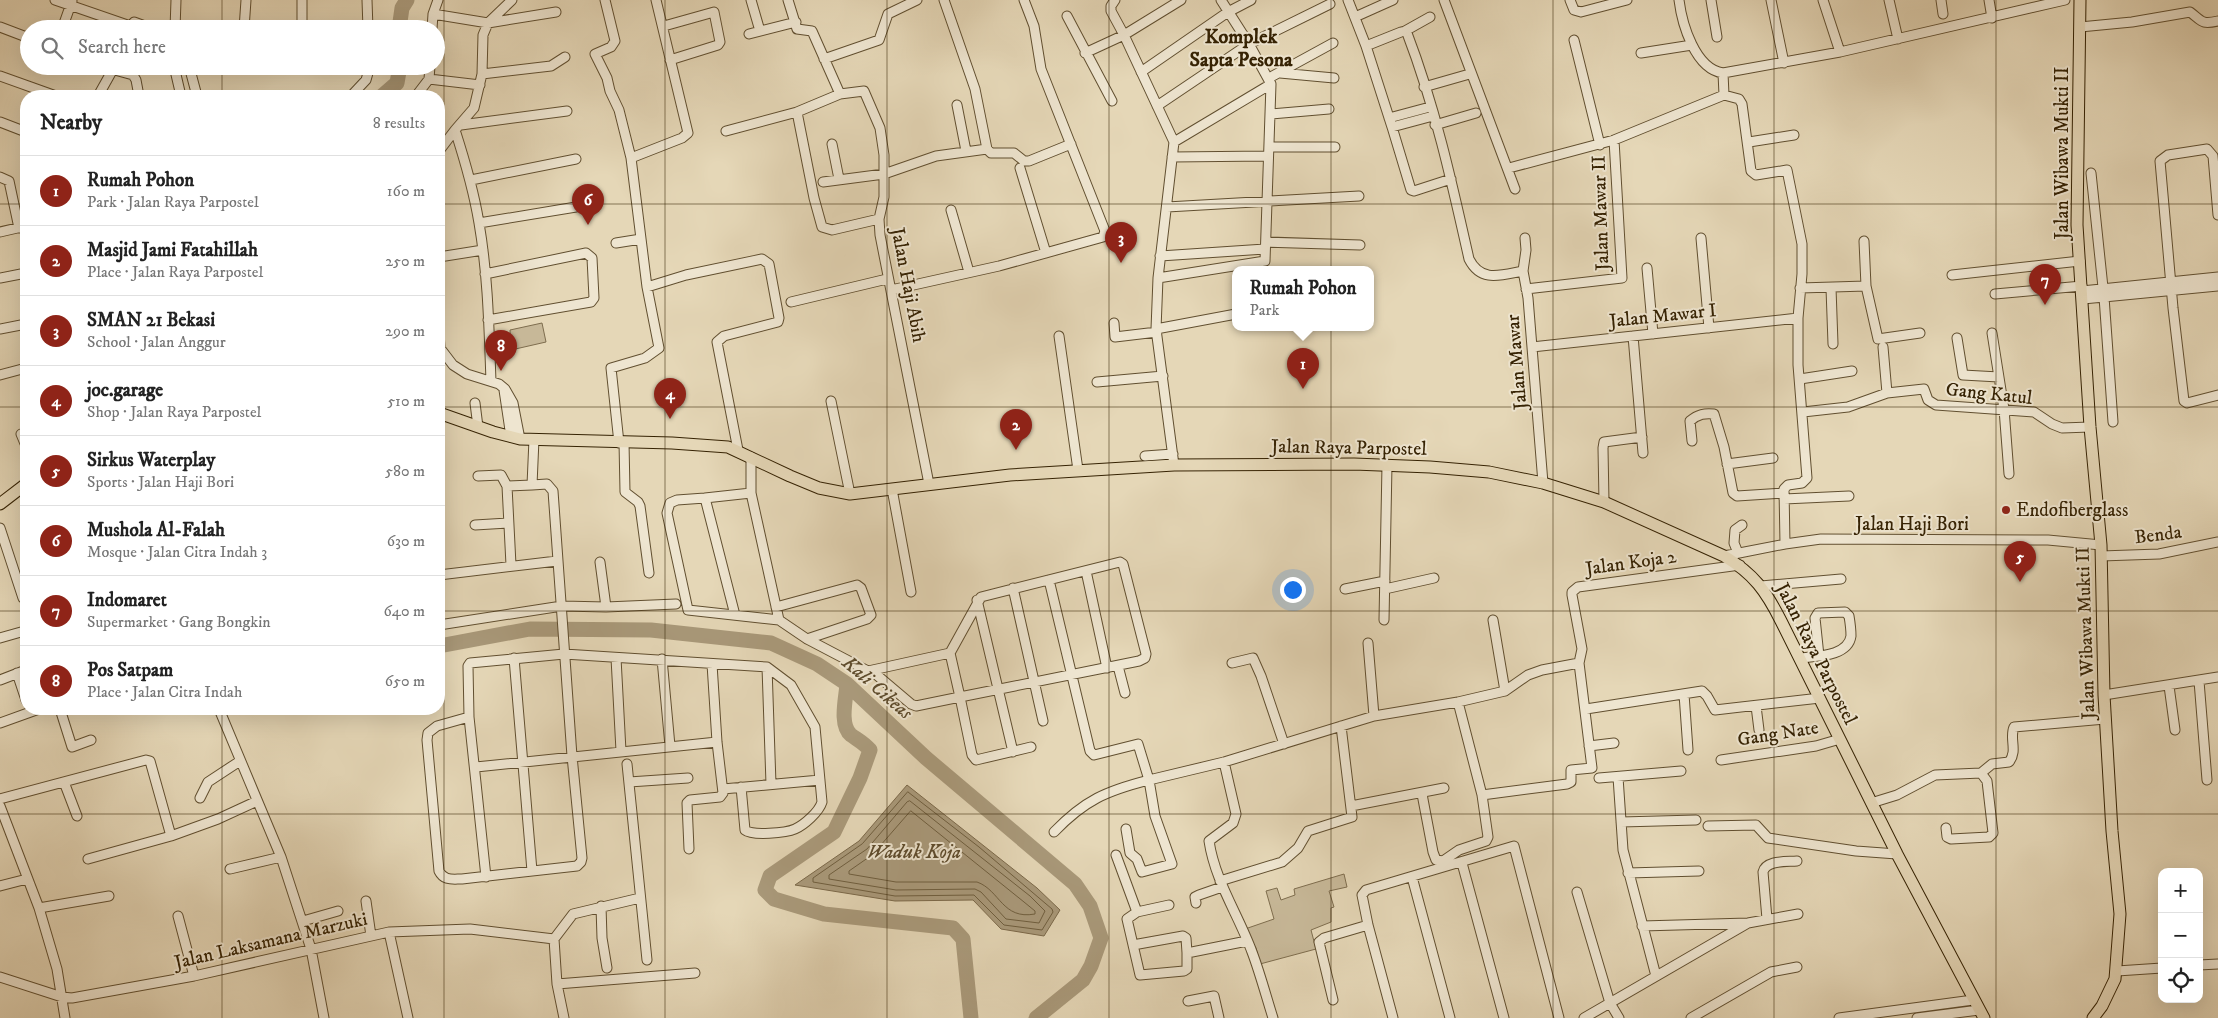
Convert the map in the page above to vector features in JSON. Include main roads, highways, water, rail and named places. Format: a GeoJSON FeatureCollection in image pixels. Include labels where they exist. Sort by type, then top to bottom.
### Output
{"type":"FeatureCollection","features":[{"type":"Feature","properties":{"kind":"main road","name":"Jalan Wibawa Mukti II"},"geometry":{"type":"LineString","coordinates":[[2080,0],[2077,225],[2083,292],[2090,427],[2101,551],[2105,718],[2120,914],[2117,971],[2108,995],[2093,1018]]}},
{"type":"Feature","properties":{"kind":"main road","name":"Jalan Raya Parpostel"},"geometry":{"type":"LineString","coordinates":[[445,415],[516,438],[672,442],[728,447],[820,488],[850,494],[1010,475],[1173,460],[1387,465],[1489,472],[1543,483],[1604,502],[1724,556],[1740,565],[1761,586],[1800,658],[1896,854],[1978,1009]]}},
{"type":"Feature","properties":{"kind":"main road"},"geometry":{"type":"LineString","coordinates":[[0,504],[20,489]]}},
{"type":"Feature","properties":{"kind":"water","name":"Waduk Koja"},"geometry":{"type":"Polygon","coordinates":[[[907,785],[1037,888],[1060,910],[1044,936],[1001,929],[973,900],[895,901],[795,885],[859,841],[907,785]]]}},
{"type":"Feature","properties":{"kind":"waterway","name":"Kali Cikeas"},"geometry":{"type":"LineString","coordinates":[[400,20],[402,8],[407,0]]}},
{"type":"Feature","properties":{"kind":"waterway","name":"Kali Cikeas"},"geometry":{"type":"LineString","coordinates":[[389,90],[397,83],[398,75]]}},
{"type":"Feature","properties":{"kind":"waterway","name":"Kali Cikeas"},"geometry":{"type":"LineString","coordinates":[[445,645],[530,629],[651,630],[771,643],[817,664],[847,684],[926,758],[1075,884],[1090,906],[1101,938],[1091,966],[1083,980],[1036,1018]]}},
{"type":"Feature","properties":{"kind":"waterway"},"geometry":{"type":"LineString","coordinates":[[847,684],[844,711],[847,731],[870,750],[860,778],[834,832],[770,876],[765,890],[774,899],[824,914],[953,928],[963,939],[971,1018]]}},
{"type":"Feature","properties":{"kind":"place","name":"Mushola Al-Falah"},"geometry":{"type":"Point","coordinates":[588,225]}},
{"type":"Feature","properties":{"kind":"place","name":"SMAN 21 Bekasi"},"geometry":{"type":"Point","coordinates":[1121,263]}},
{"type":"Feature","properties":{"kind":"place","name":"Indomaret"},"geometry":{"type":"Point","coordinates":[2045,305]}},
{"type":"Feature","properties":{"kind":"place","name":"Pos Satpam"},"geometry":{"type":"Point","coordinates":[501,371]}},
{"type":"Feature","properties":{"kind":"place","name":"Rumah Pohon"},"geometry":{"type":"Point","coordinates":[1303,389]}},
{"type":"Feature","properties":{"kind":"place","name":"joc.garage"},"geometry":{"type":"Point","coordinates":[670,419]}},
{"type":"Feature","properties":{"kind":"place","name":"Masjid Jami Fatahillah"},"geometry":{"type":"Point","coordinates":[1016,450]}},
{"type":"Feature","properties":{"kind":"place","name":"Endofiberglass"},"geometry":{"type":"Point","coordinates":[2006,510]}},
{"type":"Feature","properties":{"kind":"place","name":"Sirkus Waterplay"},"geometry":{"type":"Point","coordinates":[2020,582]}},
{"type":"Feature","properties":{"kind":"district","name":"Komplek Sapta Pesona"},"geometry":{"type":"Point","coordinates":[1241,48]}}]}
